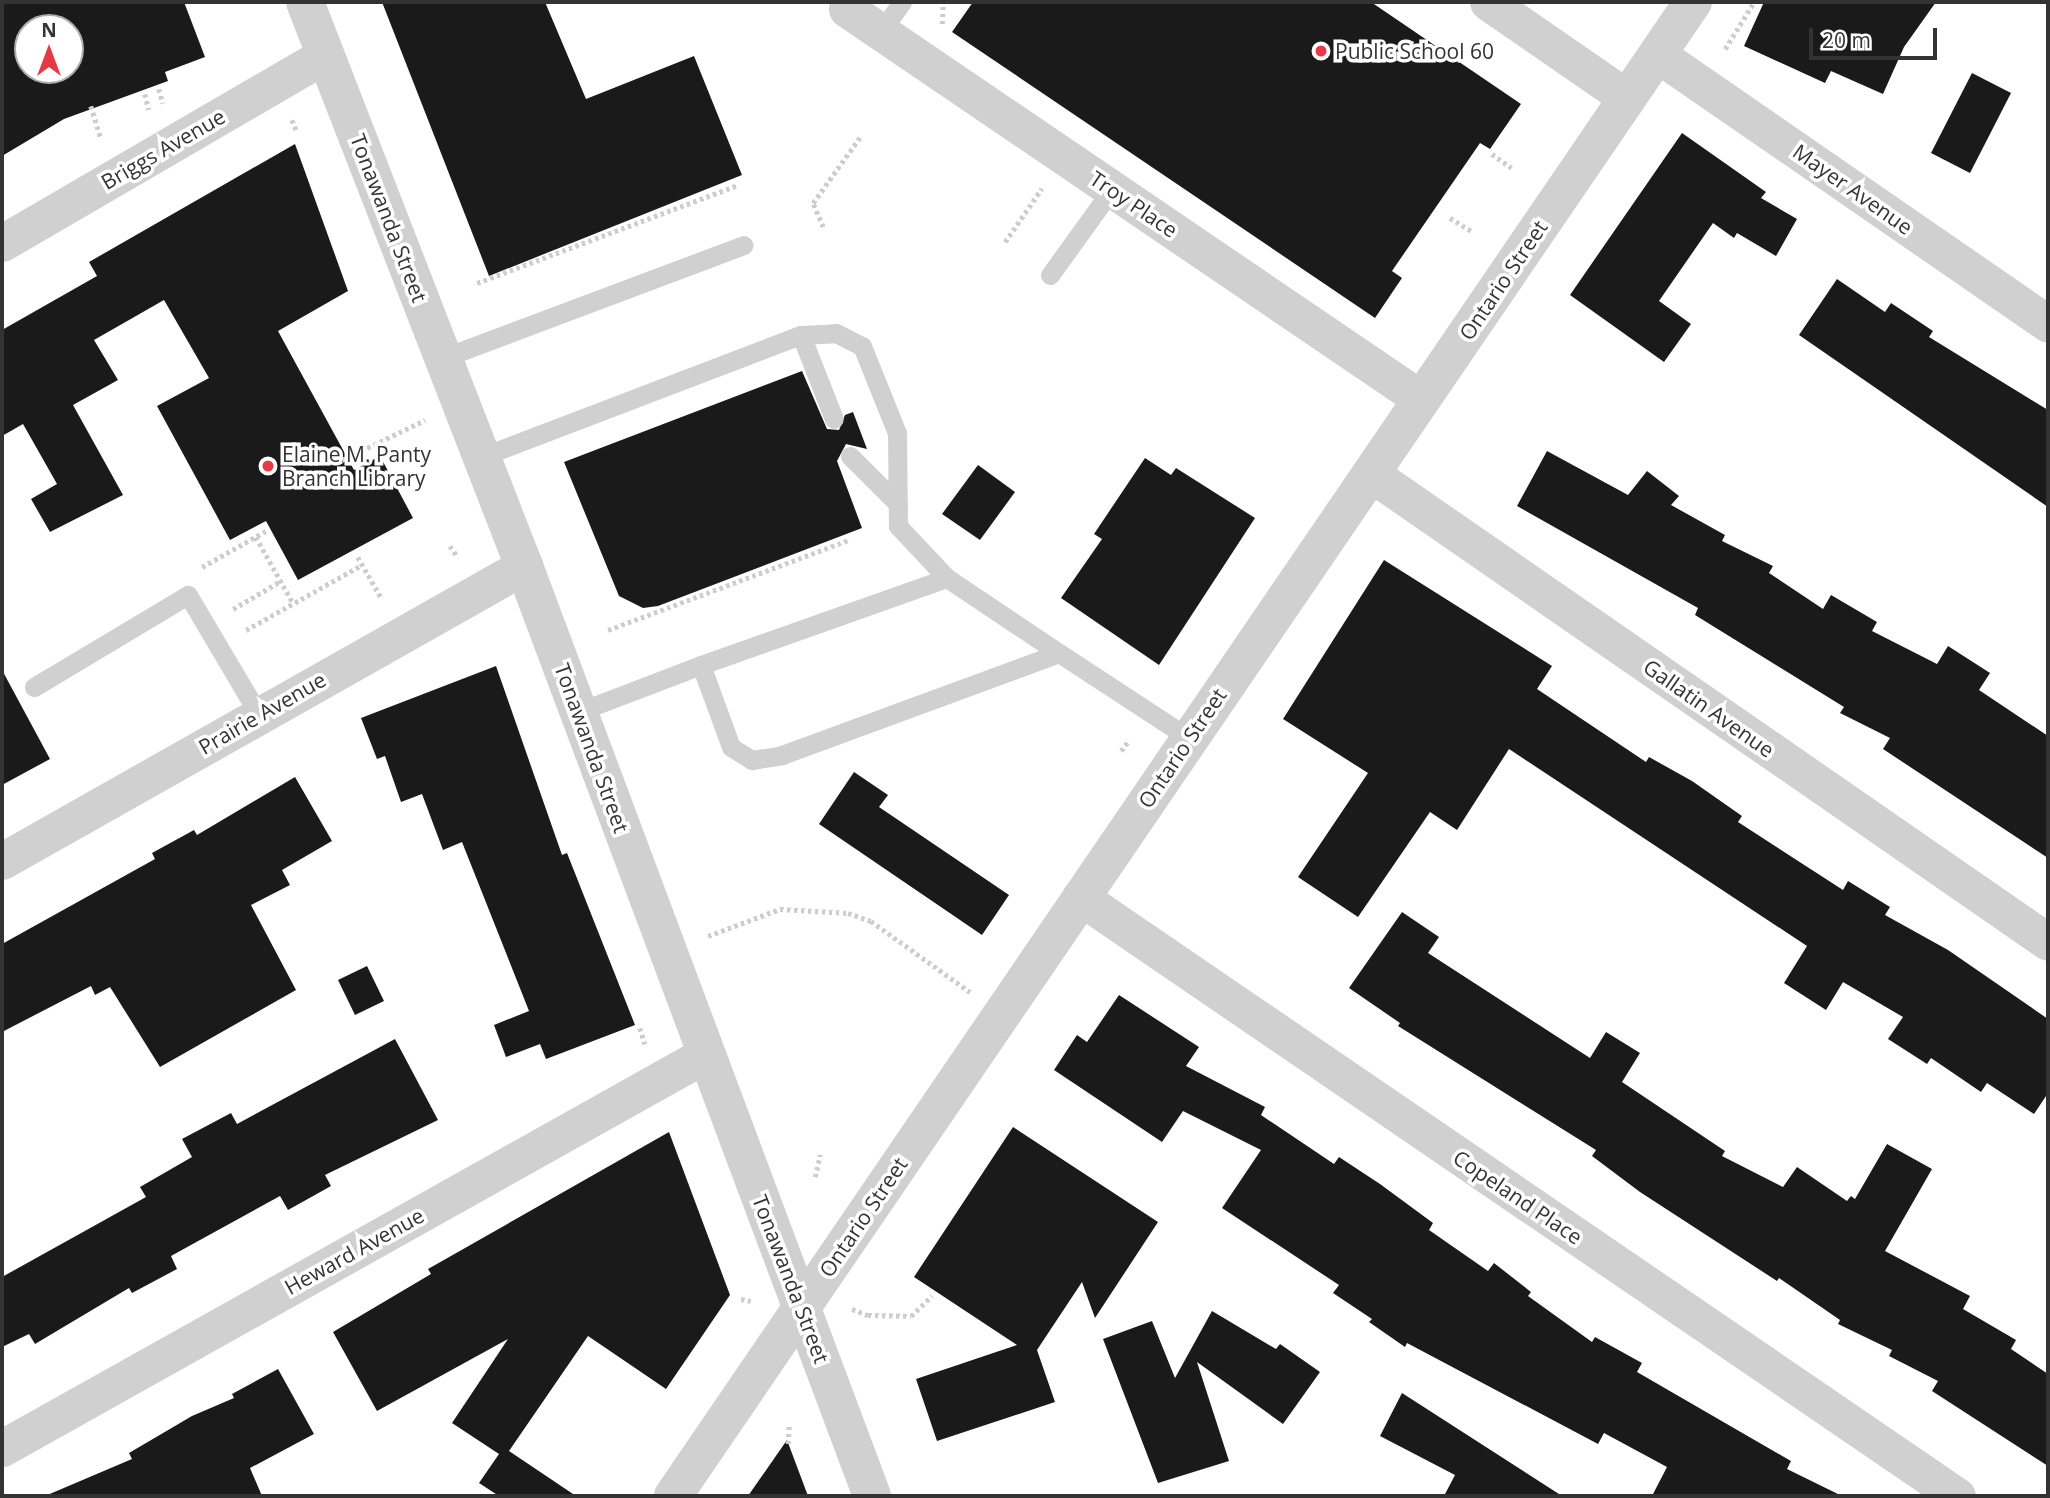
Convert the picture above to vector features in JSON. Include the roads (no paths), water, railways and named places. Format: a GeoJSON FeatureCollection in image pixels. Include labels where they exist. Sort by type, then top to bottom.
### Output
{"type":"FeatureCollection","features":[{"type":"Feature","properties":{"kind":"street","name":"Tonawanda Street"},"geometry":{"type":"LineString","coordinates":[[305,2],[524,566],[872,1496]]}},
{"type":"Feature","properties":{"kind":"street"},"geometry":{"type":"LineString","coordinates":[[1488,2],[1627,98]]}},
{"type":"Feature","properties":{"kind":"street","name":"Ontario Street"},"geometry":{"type":"LineString","coordinates":[[673,1496],[1693,2]]}},
{"type":"Feature","properties":{"kind":"street","name":"Troy Place"},"geometry":{"type":"LineString","coordinates":[[848,9],[1421,399]]}},
{"type":"Feature","properties":{"kind":"street","name":"Mayer Avenue"},"geometry":{"type":"LineString","coordinates":[[1657,54],[2048,324]]}},
{"type":"Feature","properties":{"kind":"street","name":"Briggs Avenue"},"geometry":{"type":"LineString","coordinates":[[2,243],[325,55]]}},
{"type":"Feature","properties":{"kind":"street","name":"Gallatin Avenue"},"geometry":{"type":"LineString","coordinates":[[1370,473],[2048,942]]}},
{"type":"Feature","properties":{"kind":"street","name":"Prairie Avenue"},"geometry":{"type":"LineString","coordinates":[[2,862],[524,566]]}},
{"type":"Feature","properties":{"kind":"street","name":"Copeland Place"},"geometry":{"type":"LineString","coordinates":[[1080,897],[1957,1496]]}},
{"type":"Feature","properties":{"kind":"street","name":"Heward Avenue"},"geometry":{"type":"LineString","coordinates":[[2,1448],[706,1054]]}},
{"type":"Feature","properties":{"kind":"lane"},"geometry":{"type":"LineString","coordinates":[[881,32],[902,2]]}},
{"type":"Feature","properties":{"kind":"lane"},"geometry":{"type":"LineString","coordinates":[[1050,275],[1112,189]]}},
{"type":"Feature","properties":{"kind":"lane"},"geometry":{"type":"LineString","coordinates":[[443,358],[743,245]]}},
{"type":"Feature","properties":{"kind":"lane"},"geometry":{"type":"LineString","coordinates":[[481,457],[801,335],[836,333],[862,346],[897,433],[898,526],[947,578],[1189,737]]}},
{"type":"Feature","properties":{"kind":"lane"},"geometry":{"type":"LineString","coordinates":[[801,335],[834,419]]}},
{"type":"Feature","properties":{"kind":"lane"},"geometry":{"type":"LineString","coordinates":[[850,456],[898,504]]}},
{"type":"Feature","properties":{"kind":"lane"},"geometry":{"type":"LineString","coordinates":[[578,712],[701,665],[947,578]]}},
{"type":"Feature","properties":{"kind":"lane"},"geometry":{"type":"LineString","coordinates":[[34,687],[188,596],[259,715]]}},
{"type":"Feature","properties":{"kind":"lane"},"geometry":{"type":"LineString","coordinates":[[701,665],[731,747],[751,760],[782,755],[1059,653]]}},
{"type":"Feature","properties":{"kind":"place","name":"Public School 60"},"geometry":{"type":"Point","coordinates":[1321,51]}},
{"type":"Feature","properties":{"kind":"place","name":"Elaine M. Panty Branch Library"},"geometry":{"type":"Point","coordinates":[268,466]}}]}
